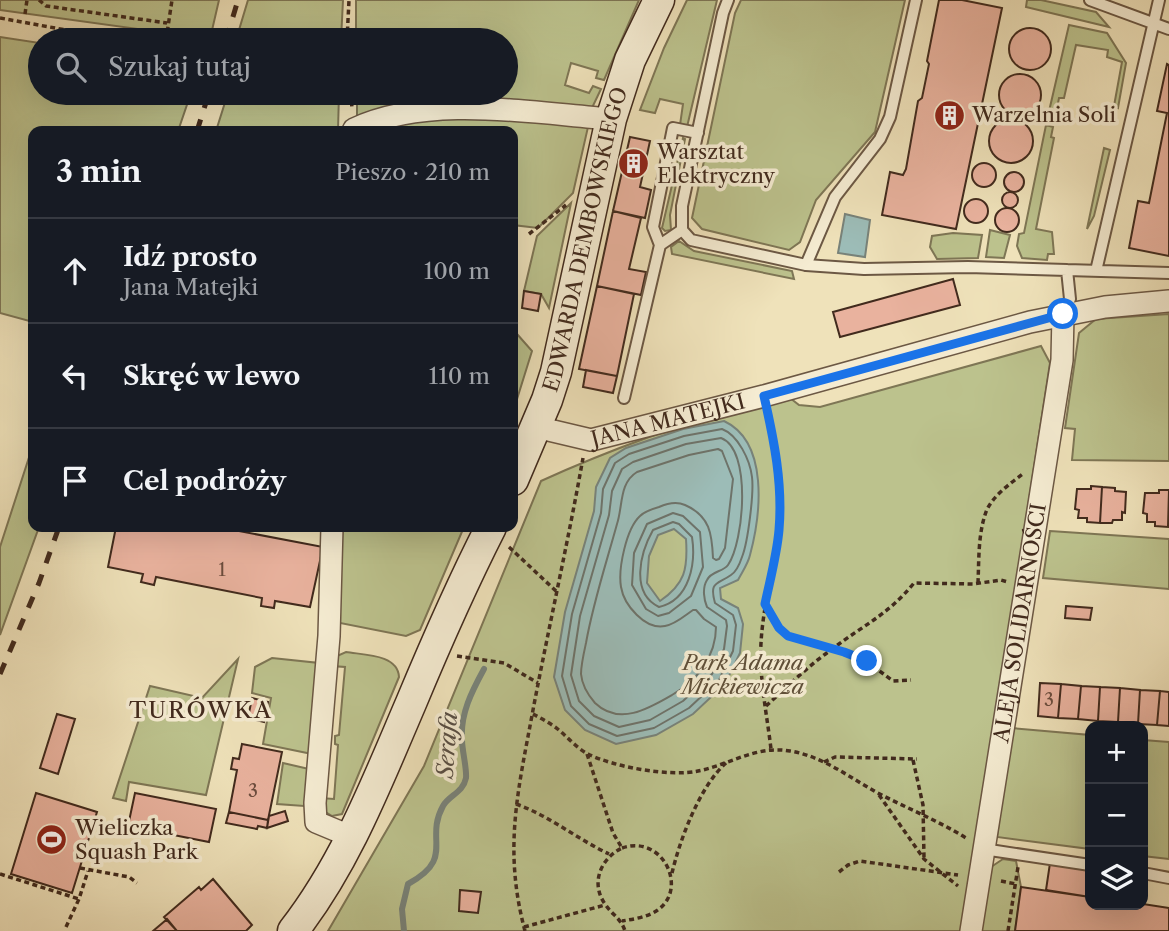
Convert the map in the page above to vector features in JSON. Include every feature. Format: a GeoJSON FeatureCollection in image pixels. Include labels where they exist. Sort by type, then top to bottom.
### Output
{"type":"FeatureCollection","features":[{"type":"Feature","properties":{"kind":"street","name":"EDWARDA DEMBOWSKIEGO"},"geometry":{"type":"LineString","coordinates":[[518,468],[555,372],[603,119],[659,0]]}},
{"type":"Feature","properties":{"kind":"street"},"geometry":{"type":"LineString","coordinates":[[364,126],[390,117],[439,109],[497,110],[603,119]]}},
{"type":"Feature","properties":{"kind":"street","name":"JANA MATEJKI"},"geometry":{"type":"LineString","coordinates":[[536,427],[591,440],[764,396],[1063,314],[1169,301]]}},
{"type":"Feature","properties":{"kind":"street","name":"ALEJA SOLIDARNOŚCI"},"geometry":{"type":"LineString","coordinates":[[971,931],[975,844],[1062,360],[1063,314]]}},
{"type":"Feature","properties":{"kind":"street"},"geometry":{"type":"LineString","coordinates":[[332,532],[329,636],[315,803],[316,822],[352,837]]}},
{"type":"Feature","properties":{"kind":"street"},"geometry":{"type":"LineString","coordinates":[[293,931],[319,895],[352,837],[434,648],[497,534]]}},
{"type":"Feature","properties":{"kind":"lane"},"geometry":{"type":"LineString","coordinates":[[728,0],[682,206],[682,230],[691,240],[806,265],[864,269],[968,267],[1169,273]]}},
{"type":"Feature","properties":{"kind":"lane"},"geometry":{"type":"LineString","coordinates":[[806,265],[835,197],[880,139],[890,117],[916,0]]}},
{"type":"Feature","properties":{"kind":"lane"},"geometry":{"type":"LineString","coordinates":[[1090,0],[1169,29]]}},
{"type":"Feature","properties":{"kind":"lane"},"geometry":{"type":"LineString","coordinates":[[1096,271],[1159,0]]}},
{"type":"Feature","properties":{"kind":"lane"},"geometry":{"type":"LineString","coordinates":[[624,398],[660,245],[653,227],[673,128],[698,133]]}},
{"type":"Feature","properties":{"kind":"lane"},"geometry":{"type":"LineString","coordinates":[[660,245],[682,230]]}},
{"type":"Feature","properties":{"kind":"lane"},"geometry":{"type":"LineString","coordinates":[[1063,314],[1070,299],[1067,270]]}},
{"type":"Feature","properties":{"kind":"lane"},"geometry":{"type":"LineString","coordinates":[[975,844],[1085,864]]}},
{"type":"Feature","properties":{"kind":"lane"},"geometry":{"type":"LineString","coordinates":[[1148,874],[1169,878]]}},
{"type":"Feature","properties":{"kind":"path"},"geometry":{"type":"LineString","coordinates":[[25,14],[27,0]]}},
{"type":"Feature","properties":{"kind":"path"},"geometry":{"type":"LineString","coordinates":[[39,0],[46,6],[167,23]]}},
{"type":"Feature","properties":{"kind":"path"},"geometry":{"type":"LineString","coordinates":[[167,28],[172,0]]}},
{"type":"Feature","properties":{"kind":"path"},"geometry":{"type":"LineString","coordinates":[[348,28],[349,0]]}},
{"type":"Feature","properties":{"kind":"path"},"geometry":{"type":"LineString","coordinates":[[0,18],[55,28]]}},
{"type":"Feature","properties":{"kind":"path"},"geometry":{"type":"LineString","coordinates":[[529,234],[574,199]]}},
{"type":"Feature","properties":{"kind":"path"},"geometry":{"type":"LineString","coordinates":[[764,396],[774,439],[780,498],[779,532],[765,604],[761,655],[771,749]]}},
{"type":"Feature","properties":{"kind":"path"},"geometry":{"type":"LineString","coordinates":[[583,454],[516,804],[512,850],[517,905],[524,929],[605,905]]}},
{"type":"Feature","properties":{"kind":"path"},"geometry":{"type":"LineString","coordinates":[[976,585],[986,510],[1004,488],[1026,472]]}},
{"type":"Feature","properties":{"kind":"path"},"geometry":{"type":"LineString","coordinates":[[497,534],[556,592]]}},
{"type":"Feature","properties":{"kind":"path"},"geometry":{"type":"LineString","coordinates":[[765,706],[830,650],[879,618],[898,602],[914,583],[976,585],[1001,580],[1018,585]]}},
{"type":"Feature","properties":{"kind":"path"},"geometry":{"type":"LineString","coordinates":[[765,604],[779,628],[788,636],[867,661],[894,681],[911,680]]}},
{"type":"Feature","properties":{"kind":"path"},"geometry":{"type":"LineString","coordinates":[[448,655],[504,663],[538,683]]}},
{"type":"Feature","properties":{"kind":"path"},"geometry":{"type":"LineString","coordinates":[[533,714],[554,726],[586,754],[629,766],[680,773],[699,771],[771,749],[791,751],[824,762],[878,793],[923,813],[975,844]]}},
{"type":"Feature","properties":{"kind":"path"},"geometry":{"type":"LineString","coordinates":[[586,754],[613,833],[622,848]]}},
{"type":"Feature","properties":{"kind":"path"},"geometry":{"type":"LineString","coordinates":[[824,762],[835,757],[915,760],[923,805],[924,859]]}},
{"type":"Feature","properties":{"kind":"path"},"geometry":{"type":"LineString","coordinates":[[622,921],[649,915],[660,909],[667,900],[679,842],[712,775],[729,760]]}},
{"type":"Feature","properties":{"kind":"path"},"geometry":{"type":"LineString","coordinates":[[878,793],[924,859],[960,887]]}},
{"type":"Feature","properties":{"kind":"path"},"geometry":{"type":"LineString","coordinates":[[516,804],[551,820],[587,844],[609,854]]}},
{"type":"Feature","properties":{"kind":"path"},"geometry":{"type":"LineString","coordinates":[[625,931],[622,921],[605,905],[598,890],[599,872],[609,854],[629,845],[651,848],[661,856],[672,875]]}},
{"type":"Feature","properties":{"kind":"path"},"geometry":{"type":"LineString","coordinates":[[1008,931],[1020,854]]}},
{"type":"Feature","properties":{"kind":"path"},"geometry":{"type":"LineString","coordinates":[[839,872],[860,861],[961,875]]}},
{"type":"Feature","properties":{"kind":"path"},"geometry":{"type":"LineString","coordinates":[[79,868],[129,877],[137,883]]}},
{"type":"Feature","properties":{"kind":"path"},"geometry":{"type":"LineString","coordinates":[[66,927],[88,871]]}},
{"type":"Feature","properties":{"kind":"path"},"geometry":{"type":"LineString","coordinates":[[0,874],[79,899]]}},
{"type":"Feature","properties":{"kind":"path"},"geometry":{"type":"LineString","coordinates":[[990,879],[1016,884]]}},
{"type":"Feature","properties":{"kind":"green space"},"geometry":{"type":"Polygon","coordinates":[[[0,0],[219,0],[213,28],[130,28],[0,10],[0,0]]]}},
{"type":"Feature","properties":{"kind":"green space"},"geometry":{"type":"Polygon","coordinates":[[[248,0],[343,0],[342,28],[240,28],[248,0]]]}},
{"type":"Feature","properties":{"kind":"green space"},"geometry":{"type":"Polygon","coordinates":[[[356,0],[639,0],[604,80],[596,78],[598,71],[571,63],[565,85],[589,93],[593,86],[601,89],[591,110],[357,117],[357,105],[518,105],[518,28],[356,28],[356,0]]]}},
{"type":"Feature","properties":{"kind":"green space"},"geometry":{"type":"Polygon","coordinates":[[[687,0],[717,0],[687,127],[680,125],[683,104],[660,99],[655,113],[640,110],[664,48],[687,0]]]}},
{"type":"Feature","properties":{"kind":"green space"},"geometry":{"type":"Polygon","coordinates":[[[741,0],[905,0],[875,132],[816,200],[800,242],[789,250],[702,229],[692,218],[735,13],[741,0]]]}},
{"type":"Feature","properties":{"kind":"green space"},"geometry":{"type":"Polygon","coordinates":[[[1027,0],[1041,0],[1096,12],[1109,27],[1026,7],[1027,0]]]}},
{"type":"Feature","properties":{"kind":"green space"},"geometry":{"type":"Polygon","coordinates":[[[1069,25],[1107,33],[1126,63],[1118,108],[1114,106],[1122,62],[1107,57],[1108,50],[1076,45],[1064,98],[1059,98],[1054,123],[1047,120],[1069,25]]]}},
{"type":"Feature","properties":{"kind":"green space"},"geometry":{"type":"Polygon","coordinates":[[[0,37],[28,41],[28,105],[187,105],[180,126],[28,126],[28,321],[0,313],[0,37]]]}},
{"type":"Feature","properties":{"kind":"green space"},"geometry":{"type":"Polygon","coordinates":[[[224,105],[339,105],[338,126],[218,126],[224,105]]]}},
{"type":"Feature","properties":{"kind":"green space"},"geometry":{"type":"Polygon","coordinates":[[[466,115],[588,127],[573,193],[538,228],[518,226],[518,126],[385,126],[390,123],[466,115]]]}},
{"type":"Feature","properties":{"kind":"green space"},"geometry":{"type":"Polygon","coordinates":[[[1046,125],[1053,127],[1051,137],[1054,138],[1036,229],[1052,232],[1054,254],[1048,254],[1047,260],[1022,258],[1017,246],[1019,234],[1024,233],[1046,125]]]}},
{"type":"Feature","properties":{"kind":"green space"},"geometry":{"type":"Polygon","coordinates":[[[683,138],[685,139],[670,215],[671,230],[665,231],[662,228],[683,138]]]}},
{"type":"Feature","properties":{"kind":"green space"},"geometry":{"type":"Polygon","coordinates":[[[1104,148],[1110,150],[1094,216],[1087,229],[1104,148]]]}},
{"type":"Feature","properties":{"kind":"green space"},"geometry":{"type":"Polygon","coordinates":[[[571,203],[549,308],[541,294],[524,291],[537,236],[571,203]]]}},
{"type":"Feature","properties":{"kind":"green space"},"geometry":{"type":"Polygon","coordinates":[[[990,230],[1010,235],[1004,258],[986,257],[990,230]]]}},
{"type":"Feature","properties":{"kind":"green space"},"geometry":{"type":"Polygon","coordinates":[[[953,233],[982,235],[978,258],[937,259],[930,247],[932,236],[953,233]]]}},
{"type":"Feature","properties":{"kind":"green space"},"geometry":{"type":"Polygon","coordinates":[[[679,241],[694,251],[792,271],[794,279],[672,254],[671,247],[679,241]]]}},
{"type":"Feature","properties":{"kind":"green space"},"geometry":{"type":"Polygon","coordinates":[[[1169,314],[1169,461],[1072,460],[1075,429],[1065,428],[1079,333],[1096,319],[1169,314]]]}},
{"type":"Feature","properties":{"kind":"green space"},"geometry":{"type":"Polygon","coordinates":[[[518,335],[532,351],[518,396],[518,335]]]}},
{"type":"Feature","properties":{"kind":"green space","name":"Park Adama Mickiewicza"},"geometry":{"type":"Polygon","coordinates":[[[1041,346],[1050,363],[963,931],[328,931],[424,766],[541,481],[661,433],[785,394],[799,405],[820,407],[1041,346]]]}},
{"type":"Feature","properties":{"kind":"green space"},"geometry":{"type":"Polygon","coordinates":[[[28,460],[28,532],[37,532],[0,635],[0,547],[28,460]]]}},
{"type":"Feature","properties":{"kind":"green space"},"geometry":{"type":"Polygon","coordinates":[[[1050,531],[1169,539],[1169,589],[1043,578],[1050,531]]]}},
{"type":"Feature","properties":{"kind":"green space"},"geometry":{"type":"Polygon","coordinates":[[[339,532],[462,532],[420,630],[406,636],[335,622],[339,532]]]}},
{"type":"Feature","properties":{"kind":"green space"},"geometry":{"type":"Polygon","coordinates":[[[346,652],[386,660],[397,669],[399,677],[342,814],[332,816],[324,811],[321,798],[334,799],[338,745],[335,744],[335,736],[339,735],[345,667],[332,666],[337,656],[346,652]]]}},
{"type":"Feature","properties":{"kind":"green space"},"geometry":{"type":"Polygon","coordinates":[[[272,658],[319,663],[312,754],[263,744],[271,698],[252,693],[255,667],[272,658]]]}},
{"type":"Feature","properties":{"kind":"green space"},"geometry":{"type":"Polygon","coordinates":[[[238,659],[206,795],[129,782],[126,801],[113,798],[150,686],[202,698],[238,659]]]}},
{"type":"Feature","properties":{"kind":"green space"},"geometry":{"type":"Polygon","coordinates":[[[1011,728],[1085,735],[1085,848],[997,837],[1011,728]]]}},
{"type":"Feature","properties":{"kind":"green space"},"geometry":{"type":"Polygon","coordinates":[[[1148,740],[1169,742],[1169,859],[1148,857],[1148,740]]]}},
{"type":"Feature","properties":{"kind":"green space"},"geometry":{"type":"Polygon","coordinates":[[[283,763],[309,769],[304,806],[277,804],[283,763]]]}},
{"type":"Feature","properties":{"kind":"green space"},"geometry":{"type":"Polygon","coordinates":[[[1003,859],[1016,861],[1021,887],[1015,931],[981,931],[991,867],[1003,859]]]}},
{"type":"Feature","properties":{"kind":"water"},"geometry":{"type":"Polygon","coordinates":[[[845,214],[870,220],[865,257],[838,253],[845,214]]]}},
{"type":"Feature","properties":{"kind":"water"},"geometry":{"type":"Polygon","coordinates":[[[724,421],[738,431],[749,445],[755,462],[758,481],[757,520],[750,555],[738,580],[720,588],[721,599],[738,608],[743,624],[740,653],[725,684],[693,714],[656,735],[616,744],[585,730],[565,710],[554,677],[565,612],[594,511],[596,487],[610,458],[626,448],[683,429],[724,421]],[[674,529],[658,535],[649,556],[647,583],[660,601],[675,588],[683,575],[686,539],[674,529]]]}},
{"type":"Feature","properties":{"kind":"building","name":"Warzelnia Soli"},"geometry":{"type":"Polygon","coordinates":[[[939,0],[962,0],[1002,8],[956,229],[882,215],[890,172],[903,175],[906,169],[918,101],[922,98],[929,64],[927,61],[939,0]]]}},
{"type":"Feature","properties":{"kind":"building"},"geometry":{"type":"Polygon","coordinates":[[[1030,28],[1045,34],[1051,49],[1045,64],[1030,70],[1015,64],[1009,49],[1015,34],[1030,28]]]}},
{"type":"Feature","properties":{"kind":"building"},"geometry":{"type":"Polygon","coordinates":[[[1167,64],[1169,256],[1129,248],[1138,201],[1149,203],[1167,113],[1157,111],[1167,64]]]}},
{"type":"Feature","properties":{"kind":"building"},"geometry":{"type":"Polygon","coordinates":[[[1020,74],[1035,80],[1041,95],[1035,110],[1020,116],[1005,110],[999,95],[1005,80],[1020,74]]]}},
{"type":"Feature","properties":{"kind":"building"},"geometry":{"type":"Polygon","coordinates":[[[1011,119],[1026,126],[1033,141],[1026,156],[1011,163],[996,156],[989,141],[996,126],[1011,119]]]}},
{"type":"Feature","properties":{"kind":"building","name":"Warsztat Elektryczny"},"geometry":{"type":"Polygon","coordinates":[[[630,137],[650,141],[640,187],[651,190],[645,218],[613,211],[630,137]]]}},
{"type":"Feature","properties":{"kind":"building"},"geometry":{"type":"Polygon","coordinates":[[[984,163],[993,166],[996,175],[993,184],[984,187],[975,184],[972,175],[975,166],[984,163]]]}},
{"type":"Feature","properties":{"kind":"building"},"geometry":{"type":"Polygon","coordinates":[[[1010,172],[1018,172],[1024,182],[1018,192],[1010,192],[1004,186],[1004,178],[1010,172]]]}},
{"type":"Feature","properties":{"kind":"building"},"geometry":{"type":"Polygon","coordinates":[[[1010,192],[1016,194],[1016,206],[1010,208],[1004,206],[1002,200],[1004,194],[1010,192]]]}},
{"type":"Feature","properties":{"kind":"building"},"geometry":{"type":"Polygon","coordinates":[[[976,199],[987,206],[988,211],[981,222],[976,223],[965,216],[964,211],[971,200],[976,199]]]}},
{"type":"Feature","properties":{"kind":"building"},"geometry":{"type":"Polygon","coordinates":[[[1007,208],[1016,211],[1019,220],[1016,229],[1007,232],[998,229],[995,220],[998,211],[1007,208]]]}},
{"type":"Feature","properties":{"kind":"building"},"geometry":{"type":"Polygon","coordinates":[[[613,211],[641,218],[629,269],[646,272],[641,295],[597,286],[613,211]]]}},
{"type":"Feature","properties":{"kind":"building"},"geometry":{"type":"Polygon","coordinates":[[[953,279],[960,305],[840,337],[833,312],[953,279]]]}},
{"type":"Feature","properties":{"kind":"building"},"geometry":{"type":"Polygon","coordinates":[[[597,286],[634,294],[617,376],[579,369],[597,286]]]}},
{"type":"Feature","properties":{"kind":"building"},"geometry":{"type":"Polygon","coordinates":[[[524,291],[541,294],[538,311],[522,308],[524,291]]]}},
{"type":"Feature","properties":{"kind":"building"},"geometry":{"type":"Polygon","coordinates":[[[586,370],[617,376],[613,393],[583,387],[586,370]]]}},
{"type":"Feature","properties":{"kind":"building"},"geometry":{"type":"Polygon","coordinates":[[[1091,486],[1102,487],[1100,523],[1078,518],[1079,510],[1075,509],[1077,489],[1091,489],[1091,486]]]}},
{"type":"Feature","properties":{"kind":"building"},"geometry":{"type":"Polygon","coordinates":[[[1102,487],[1126,492],[1122,520],[1100,523],[1102,487]]]}},
{"type":"Feature","properties":{"kind":"building"},"geometry":{"type":"Polygon","coordinates":[[[1159,490],[1169,490],[1168,527],[1147,522],[1147,514],[1143,513],[1145,493],[1159,493],[1159,490]]]}},
{"type":"Feature","properties":{"kind":"building"},"geometry":{"type":"Polygon","coordinates":[[[115,532],[244,532],[323,547],[310,607],[275,601],[274,608],[261,606],[262,598],[156,577],[154,585],[141,582],[143,574],[108,567],[115,532]]]}},
{"type":"Feature","properties":{"kind":"building"},"geometry":{"type":"Polygon","coordinates":[[[1066,606],[1092,608],[1090,620],[1065,618],[1066,606]]]}},
{"type":"Feature","properties":{"kind":"building"},"geometry":{"type":"Polygon","coordinates":[[[1040,683],[1061,684],[1058,718],[1038,716],[1040,683]]]}},
{"type":"Feature","properties":{"kind":"building"},"geometry":{"type":"Polygon","coordinates":[[[1061,684],[1081,686],[1078,719],[1058,718],[1061,684]]]}},
{"type":"Feature","properties":{"kind":"building"},"geometry":{"type":"Polygon","coordinates":[[[1081,686],[1100,687],[1098,721],[1078,719],[1081,686]]]}},
{"type":"Feature","properties":{"kind":"building"},"geometry":{"type":"Polygon","coordinates":[[[1100,687],[1120,688],[1118,721],[1098,721],[1100,687]]]}},
{"type":"Feature","properties":{"kind":"building"},"geometry":{"type":"Polygon","coordinates":[[[1120,688],[1140,690],[1138,721],[1118,721],[1120,688]]]}},
{"type":"Feature","properties":{"kind":"building"},"geometry":{"type":"Polygon","coordinates":[[[1140,690],[1160,691],[1157,725],[1138,721],[1140,690]]]}},
{"type":"Feature","properties":{"kind":"building"},"geometry":{"type":"Polygon","coordinates":[[[1160,691],[1169,692],[1169,726],[1157,725],[1160,691]]]}},
{"type":"Feature","properties":{"kind":"building"},"geometry":{"type":"Polygon","coordinates":[[[252,698],[268,702],[264,722],[248,718],[252,698]]]}},
{"type":"Feature","properties":{"kind":"building"},"geometry":{"type":"Polygon","coordinates":[[[57,714],[75,719],[58,774],[40,768],[57,714]]]}},
{"type":"Feature","properties":{"kind":"building"},"geometry":{"type":"Polygon","coordinates":[[[242,744],[282,752],[268,820],[229,812],[237,770],[231,769],[233,758],[239,759],[242,744]]]}},
{"type":"Feature","properties":{"kind":"building"},"geometry":{"type":"Polygon","coordinates":[[[36,793],[97,812],[72,893],[11,874],[36,793]]]}},
{"type":"Feature","properties":{"kind":"building"},"geometry":{"type":"Polygon","coordinates":[[[135,793],[216,809],[209,842],[128,826],[135,793]]]}},
{"type":"Feature","properties":{"kind":"building"},"geometry":{"type":"Polygon","coordinates":[[[285,811],[288,821],[267,828],[269,816],[285,811]]]}},
{"type":"Feature","properties":{"kind":"building"},"geometry":{"type":"Polygon","coordinates":[[[229,812],[268,820],[267,828],[258,826],[257,829],[226,823],[229,812]]]}},
{"type":"Feature","properties":{"kind":"building"},"geometry":{"type":"Polygon","coordinates":[[[1050,863],[1085,867],[1085,896],[1046,890],[1050,863]]]}},
{"type":"Feature","properties":{"kind":"building"},"geometry":{"type":"Polygon","coordinates":[[[213,879],[252,925],[246,931],[177,931],[164,917],[199,887],[201,890],[213,879]]]}},
{"type":"Feature","properties":{"kind":"building"},"geometry":{"type":"Polygon","coordinates":[[[1021,887],[1085,896],[1085,910],[1148,910],[1148,905],[1169,908],[1169,931],[1015,931],[1021,887]]]}},
{"type":"Feature","properties":{"kind":"building"},"geometry":{"type":"Polygon","coordinates":[[[460,890],[481,892],[478,913],[459,911],[460,890]]]}},
{"type":"Feature","properties":{"kind":"building"},"geometry":{"type":"Polygon","coordinates":[[[166,920],[177,931],[153,931],[166,920]]]}},
{"type":"Feature","properties":{"kind":"waterway","name":"Serafa"},"geometry":{"type":"LineString","coordinates":[[404,931],[402,909],[408,884],[423,875],[431,866],[435,857],[438,818],[443,806],[462,787],[466,778],[462,744],[463,721],[471,694],[484,669]]}},
{"type":"Feature","properties":{"kind":"railway"},"geometry":{"type":"LineString","coordinates":[[230,28],[238,0]]}},
{"type":"Feature","properties":{"kind":"railway"},"geometry":{"type":"LineString","coordinates":[[199,126],[205,105]]}},
{"type":"Feature","properties":{"kind":"railway"},"geometry":{"type":"LineString","coordinates":[[0,674],[39,583],[57,532]]}},
{"type":"Feature","properties":{"kind":"place","name":"Warzelnia Soli"},"geometry":{"type":"Point","coordinates":[949,115]}},
{"type":"Feature","properties":{"kind":"place","name":"Warsztat Elektryczny"},"geometry":{"type":"Point","coordinates":[634,164]}},
{"type":"Feature","properties":{"kind":"place","name":"Wieliczka Squash Park"},"geometry":{"type":"Point","coordinates":[52,840]}},
{"type":"Feature","properties":{"kind":"district","name":"TURÓWKA"},"geometry":{"type":"Point","coordinates":[201,710]}},
{"type":"Feature","properties":{"kind":"route"},"geometry":{"type":"LineString","coordinates":[[867,661],[788,636],[779,628],[765,604],[779,532],[780,498],[774,439],[764,396],[1063,314]]}}]}
